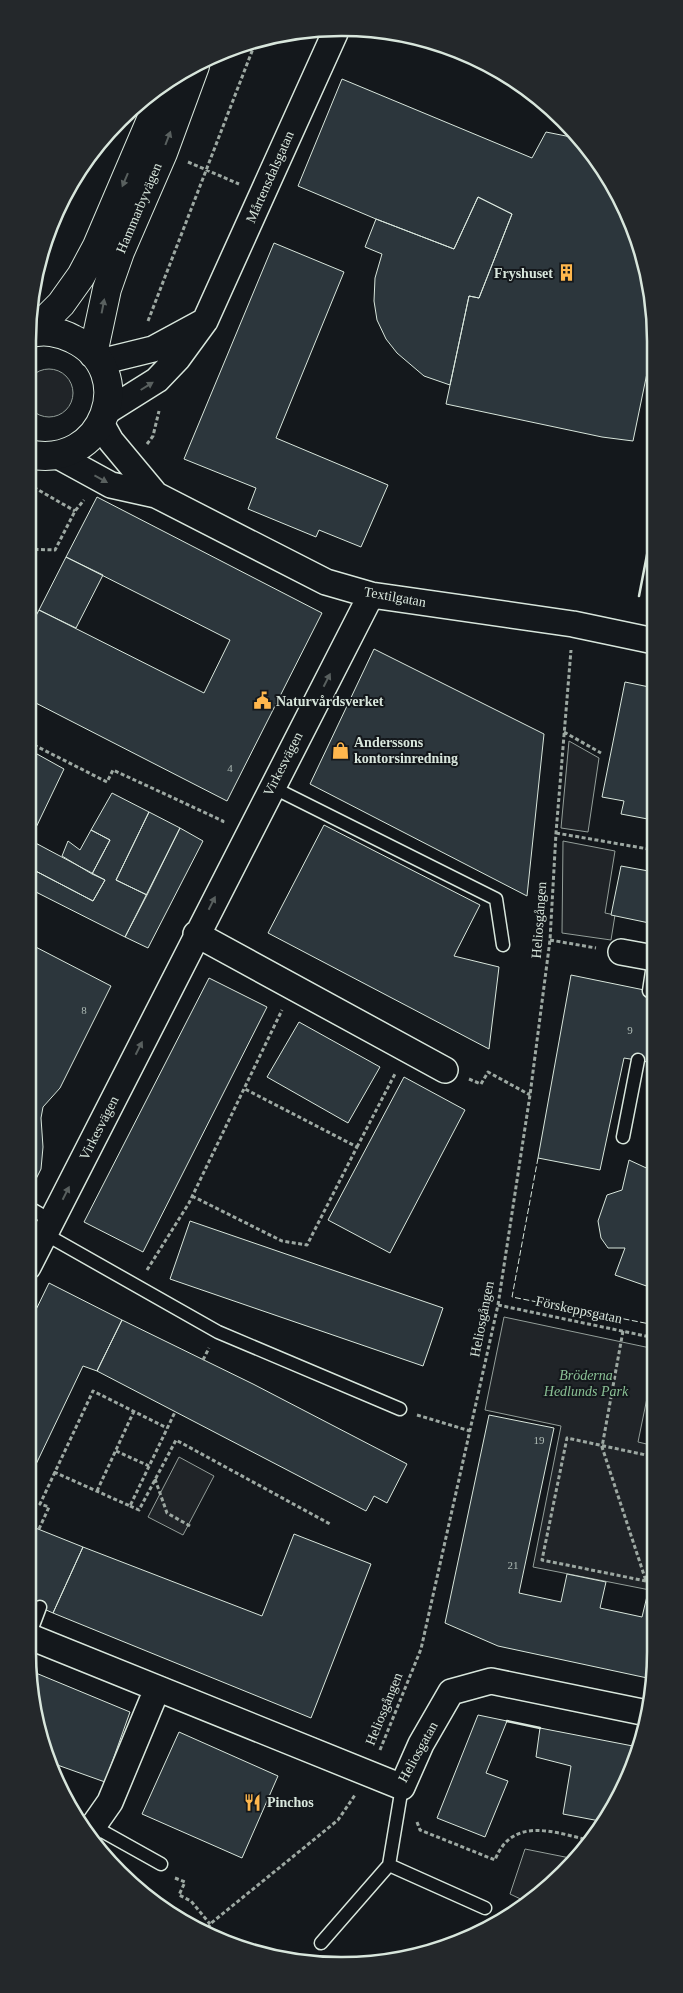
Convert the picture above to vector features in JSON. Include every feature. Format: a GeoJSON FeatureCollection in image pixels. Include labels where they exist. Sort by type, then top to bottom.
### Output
{"type":"FeatureCollection","features":[{"type":"Feature","properties":{"kind":"main road","name":"Hammarbyvägen"},"geometry":{"type":"LineString","coordinates":[[96,358],[106,289],[163,153],[191,76]]}},
{"type":"Feature","properties":{"kind":"main road","name":"Hammarbyvägen"},"geometry":{"type":"LineString","coordinates":[[37,327],[61,304],[81,276],[97,246],[160,96]]}},
{"type":"Feature","properties":{"kind":"main road","name":"Hammarbyvägen"},"geometry":{"type":"LineString","coordinates":[[36,333],[49,332],[65,335],[81,342],[96,358],[106,378],[108,395],[104,417]]}},
{"type":"Feature","properties":{"kind":"main road"},"geometry":{"type":"LineString","coordinates":[[38,459],[76,449],[90,438],[104,417]]}},
{"type":"Feature","properties":{"kind":"street","name":"Mårtensdalsgatan"},"geometry":{"type":"LineString","coordinates":[[104,417],[157,380],[178,358],[205,321],[333,36]]}},
{"type":"Feature","properties":{"kind":"street"},"geometry":{"type":"LineString","coordinates":[[96,358],[119,359],[152,349],[205,321]]}},
{"type":"Feature","properties":{"kind":"street","name":"Textilgatan"},"geometry":{"type":"LineString","coordinates":[[104,417],[111,441],[156,495]]}},
{"type":"Feature","properties":{"kind":"street","name":"Textilgatan"},"geometry":{"type":"LineString","coordinates":[[38,459],[111,485],[156,495],[326,582],[371,595],[573,624],[647,640]]}},
{"type":"Feature","properties":{"kind":"street","name":"Virkesvägen"},"geometry":{"type":"LineString","coordinates":[[36,1251],[196,934],[371,595]]}},
{"type":"Feature","properties":{"kind":"street"},"geometry":{"type":"LineString","coordinates":[[196,934],[445,1070]]}},
{"type":"Feature","properties":{"kind":"street"},"geometry":{"type":"LineString","coordinates":[[621,952],[647,957]]}},
{"type":"Feature","properties":{"kind":"street","name":"Heliosgatan"},"geometry":{"type":"LineString","coordinates":[[36,1640],[402,1788],[421,1744],[451,1692],[491,1681],[641,1712]]}},
{"type":"Feature","properties":{"kind":"street"},"geometry":{"type":"LineString","coordinates":[[92,1827],[110,1802],[157,1689]]}},
{"type":"Feature","properties":{"kind":"lane"},"geometry":{"type":"LineString","coordinates":[[272,787],[496,899],[503,944]]}},
{"type":"Feature","properties":{"kind":"lane"},"geometry":{"type":"LineString","coordinates":[[623,1137],[638,1060]]}},
{"type":"Feature","properties":{"kind":"lane"},"geometry":{"type":"LineString","coordinates":[[36,1215],[48,1227],[138,1287],[218,1332],[400,1409]]}},
{"type":"Feature","properties":{"kind":"lane"},"geometry":{"type":"LineString","coordinates":[[36,1617],[40,1607]]}},
{"type":"Feature","properties":{"kind":"lane"},"geometry":{"type":"LineString","coordinates":[[321,1943],[389,1866],[402,1788]]}},
{"type":"Feature","properties":{"kind":"lane"},"geometry":{"type":"LineString","coordinates":[[95,1831],[161,1864]]}},
{"type":"Feature","properties":{"kind":"lane"},"geometry":{"type":"LineString","coordinates":[[389,1866],[485,1908]]}},
{"type":"Feature","properties":{"kind":"path"},"geometry":{"type":"LineString","coordinates":[[148,326],[148,318],[253,49]]}},
{"type":"Feature","properties":{"kind":"path"},"geometry":{"type":"LineString","coordinates":[[206,169],[247,187]]}},
{"type":"Feature","properties":{"kind":"path"},"geometry":{"type":"LineString","coordinates":[[143,448],[153,436],[159,411],[158,402]]}},
{"type":"Feature","properties":{"kind":"path"},"geometry":{"type":"LineString","coordinates":[[36,489],[75,511]]}},
{"type":"Feature","properties":{"kind":"path"},"geometry":{"type":"LineString","coordinates":[[36,549],[55,550],[75,511],[85,498]]}},
{"type":"Feature","properties":{"kind":"path","name":"Heliosgången"},"geometry":{"type":"LineString","coordinates":[[210,1924],[338,1820],[370,1774],[421,1649],[498,1305],[530,1095],[550,940],[556,833],[573,624]]}},
{"type":"Feature","properties":{"kind":"path"},"geometry":{"type":"LineString","coordinates":[[564,732],[601,752]]}},
{"type":"Feature","properties":{"kind":"path"},"geometry":{"type":"LineString","coordinates":[[36,746],[107,782],[113,770],[223,821],[220,829]]}},
{"type":"Feature","properties":{"kind":"path"},"geometry":{"type":"LineString","coordinates":[[556,833],[647,849]]}},
{"type":"Feature","properties":{"kind":"path"},"geometry":{"type":"LineString","coordinates":[[550,940],[621,952]]}},
{"type":"Feature","properties":{"kind":"path"},"geometry":{"type":"LineString","coordinates":[[138,1287],[192,1196],[245,1089],[292,987]]}},
{"type":"Feature","properties":{"kind":"path"},"geometry":{"type":"LineString","coordinates":[[192,1196],[282,1241],[307,1245],[356,1146],[408,1049]]}},
{"type":"Feature","properties":{"kind":"path"},"geometry":{"type":"LineString","coordinates":[[481,1084],[488,1072],[530,1095]]}},
{"type":"Feature","properties":{"kind":"path"},"geometry":{"type":"LineString","coordinates":[[245,1089],[356,1146]]}},
{"type":"Feature","properties":{"kind":"path","name":"Förskeppsgatan"},"geometry":{"type":"LineString","coordinates":[[498,1305],[647,1336]]}},
{"type":"Feature","properties":{"kind":"path"},"geometry":{"type":"LineString","coordinates":[[624,1331],[602,1447],[646,1581],[542,1560],[567,1438],[602,1447],[647,1455]]}},
{"type":"Feature","properties":{"kind":"path"},"geometry":{"type":"LineString","coordinates":[[39,1529],[49,1507],[40,1504],[93,1391],[167,1428]]}},
{"type":"Feature","properties":{"kind":"path"},"geometry":{"type":"LineString","coordinates":[[97,1491],[134,1411]]}},
{"type":"Feature","properties":{"kind":"path"},"geometry":{"type":"LineString","coordinates":[[130,1506],[174,1412]]}},
{"type":"Feature","properties":{"kind":"path"},"geometry":{"type":"LineString","coordinates":[[436,1421],[470,1431]]}},
{"type":"Feature","properties":{"kind":"path"},"geometry":{"type":"LineString","coordinates":[[54,1472],[139,1510],[176,1440],[330,1524]]}},
{"type":"Feature","properties":{"kind":"path"},"geometry":{"type":"LineString","coordinates":[[116,1451],[149,1466]]}},
{"type":"Feature","properties":{"kind":"path"},"geometry":{"type":"LineString","coordinates":[[155,1478],[167,1512],[190,1526]]}},
{"type":"Feature","properties":{"kind":"path"},"geometry":{"type":"LineString","coordinates":[[402,1788],[420,1830],[495,1860],[499,1849],[519,1832],[543,1830],[583,1839]]}},
{"type":"Feature","properties":{"kind":"path"},"geometry":{"type":"LineString","coordinates":[[171,1877],[185,1882],[179,1895],[191,1901],[210,1924]]}},
{"type":"Feature","properties":{"kind":"green space"},"geometry":{"type":"Polygon","coordinates":[[[44,369],[54,369],[66,376],[73,388],[73,398],[69,406],[62,413],[54,417],[44,417],[36,413],[36,373],[44,369]]]}},
{"type":"Feature","properties":{"kind":"green space"},"geometry":{"type":"Polygon","coordinates":[[[569,741],[599,758],[588,832],[561,828],[569,741]]]}},
{"type":"Feature","properties":{"kind":"green space"},"geometry":{"type":"Polygon","coordinates":[[[563,841],[615,851],[605,913],[615,915],[611,940],[562,933],[563,841]]]}},
{"type":"Feature","properties":{"kind":"green space","name":"Bröderna Hedlunds Park"},"geometry":{"type":"Polygon","coordinates":[[[504,1317],[647,1347],[647,1398],[638,1442],[647,1444],[647,1589],[533,1567],[561,1426],[485,1410],[504,1317]]]}},
{"type":"Feature","properties":{"kind":"green space"},"geometry":{"type":"Polygon","coordinates":[[[179,1457],[214,1476],[183,1535],[148,1517],[179,1457]]]}},
{"type":"Feature","properties":{"kind":"green space"},"geometry":{"type":"Polygon","coordinates":[[[525,1849],[567,1857],[543,1881],[520,1899],[510,1894],[525,1849]]]}},
{"type":"Feature","properties":{"kind":"building","name":"Fryshuset"},"geometry":{"type":"Polygon","coordinates":[[[342,79],[532,158],[546,132],[567,136],[595,172],[615,206],[631,243],[641,282],[646,322],[647,373],[633,441],[602,437],[446,404],[469,296],[479,298],[512,214],[478,197],[454,249],[298,186],[342,79]]]}},
{"type":"Feature","properties":{"kind":"building"},"geometry":{"type":"Polygon","coordinates":[[[478,197],[512,214],[479,298],[469,296],[450,385],[424,376],[397,353],[386,339],[377,320],[374,301],[375,278],[382,254],[365,247],[376,219],[454,249],[478,197]]]}},
{"type":"Feature","properties":{"kind":"building"},"geometry":{"type":"Polygon","coordinates":[[[274,243],[344,272],[276,438],[388,485],[361,547],[319,530],[316,537],[248,509],[256,488],[184,459],[274,243]]]}},
{"type":"Feature","properties":{"kind":"building"},"geometry":{"type":"Polygon","coordinates":[[[97,497],[322,613],[227,801],[36,703],[36,616],[39,610],[204,693],[230,640],[66,557],[97,497]]]}},
{"type":"Feature","properties":{"kind":"building"},"geometry":{"type":"Polygon","coordinates":[[[66,557],[103,575],[76,628],[39,610],[66,557]]]}},
{"type":"Feature","properties":{"kind":"building"},"geometry":{"type":"Polygon","coordinates":[[[374,649],[544,734],[527,896],[310,784],[374,649]]]}},
{"type":"Feature","properties":{"kind":"building"},"geometry":{"type":"Polygon","coordinates":[[[625,682],[647,687],[647,819],[621,814],[624,801],[602,797],[625,682]]]}},
{"type":"Feature","properties":{"kind":"building"},"geometry":{"type":"Polygon","coordinates":[[[36,753],[64,769],[36,827],[36,753]]]}},
{"type":"Feature","properties":{"kind":"building"},"geometry":{"type":"Polygon","coordinates":[[[112,793],[149,812],[116,880],[147,895],[125,937],[36,892],[36,871],[93,901],[105,880],[92,874],[110,840],[91,830],[112,793]]]}},
{"type":"Feature","properties":{"kind":"building"},"geometry":{"type":"Polygon","coordinates":[[[149,812],[180,828],[147,895],[116,880],[149,812]]]}},
{"type":"Feature","properties":{"kind":"building"},"geometry":{"type":"Polygon","coordinates":[[[324,825],[480,905],[454,956],[499,967],[489,1049],[268,933],[324,825]]]}},
{"type":"Feature","properties":{"kind":"building"},"geometry":{"type":"Polygon","coordinates":[[[180,828],[203,841],[148,948],[125,937],[180,828]]]}},
{"type":"Feature","properties":{"kind":"building"},"geometry":{"type":"Polygon","coordinates":[[[91,830],[110,840],[92,874],[62,856],[68,841],[80,850],[91,830]]]}},
{"type":"Feature","properties":{"kind":"building"},"geometry":{"type":"Polygon","coordinates":[[[36,843],[105,880],[93,901],[36,871],[36,843]]]}},
{"type":"Feature","properties":{"kind":"building"},"geometry":{"type":"Polygon","coordinates":[[[621,866],[647,871],[647,923],[611,915],[621,866]]]}},
{"type":"Feature","properties":{"kind":"building"},"geometry":{"type":"Polygon","coordinates":[[[36,947],[111,986],[60,1088],[43,1107],[41,1118],[43,1147],[41,1169],[36,1179],[36,947]]]}},
{"type":"Feature","properties":{"kind":"building"},"geometry":{"type":"Polygon","coordinates":[[[571,975],[647,991],[647,1062],[624,1058],[600,1170],[538,1158],[571,975]]]}},
{"type":"Feature","properties":{"kind":"building"},"geometry":{"type":"Polygon","coordinates":[[[209,978],[267,1007],[143,1252],[84,1222],[209,978]]]}},
{"type":"Feature","properties":{"kind":"building"},"geometry":{"type":"Polygon","coordinates":[[[299,1022],[380,1067],[348,1123],[267,1077],[299,1022]]]}},
{"type":"Feature","properties":{"kind":"building"},"geometry":{"type":"Polygon","coordinates":[[[404,1077],[465,1110],[390,1253],[328,1220],[404,1077]]]}},
{"type":"Feature","properties":{"kind":"building"},"geometry":{"type":"Polygon","coordinates":[[[629,1160],[647,1168],[647,1286],[615,1275],[625,1248],[608,1248],[601,1238],[598,1221],[607,1195],[622,1190],[629,1160]]]}},
{"type":"Feature","properties":{"kind":"building"},"geometry":{"type":"Polygon","coordinates":[[[190,1221],[443,1308],[423,1366],[170,1279],[190,1221]]]}},
{"type":"Feature","properties":{"kind":"building"},"geometry":{"type":"Polygon","coordinates":[[[49,1283],[122,1320],[97,1371],[83,1366],[36,1464],[36,1310],[49,1283]]]}},
{"type":"Feature","properties":{"kind":"building"},"geometry":{"type":"Polygon","coordinates":[[[122,1320],[253,1384],[407,1464],[387,1503],[374,1496],[366,1511],[97,1371],[122,1320]]]}},
{"type":"Feature","properties":{"kind":"building"},"geometry":{"type":"Polygon","coordinates":[[[489,1415],[554,1428],[519,1593],[561,1602],[567,1574],[606,1582],[600,1608],[642,1617],[647,1596],[645,1678],[498,1646],[445,1623],[489,1415]]]}},
{"type":"Feature","properties":{"kind":"building"},"geometry":{"type":"Polygon","coordinates":[[[36,1528],[83,1547],[53,1613],[36,1606],[36,1528]]]}},
{"type":"Feature","properties":{"kind":"building"},"geometry":{"type":"Polygon","coordinates":[[[294,1534],[371,1564],[311,1718],[53,1613],[83,1547],[262,1616],[294,1534]]]}},
{"type":"Feature","properties":{"kind":"building"},"geometry":{"type":"Polygon","coordinates":[[[37,1674],[130,1712],[105,1782],[58,1765],[42,1711],[37,1674]]]}},
{"type":"Feature","properties":{"kind":"building"},"geometry":{"type":"Polygon","coordinates":[[[478,1715],[507,1721],[486,1773],[508,1781],[485,1837],[437,1818],[478,1715]]]}},
{"type":"Feature","properties":{"kind":"building"},"geometry":{"type":"Polygon","coordinates":[[[540,1728],[632,1746],[615,1787],[596,1820],[563,1814],[571,1766],[536,1757],[540,1728]]]}},
{"type":"Feature","properties":{"kind":"building"},"geometry":{"type":"Polygon","coordinates":[[[179,1732],[278,1776],[242,1858],[142,1814],[179,1732]]]}},
{"type":"Feature","properties":{"kind":"fence"},"geometry":{"type":"LineString","coordinates":[[538,1158],[512,1297],[647,1323]]}},
{"type":"Feature","properties":{"kind":"wall"},"geometry":{"type":"LineString","coordinates":[[639,596],[647,555]]}},
{"type":"Feature","properties":{"kind":"wall"},"geometry":{"type":"LineString","coordinates":[[507,1721],[540,1728]]}},
{"type":"Feature","properties":{"kind":"place","name":"Fryshuset"},"geometry":{"type":"Point","coordinates":[567,273]}},
{"type":"Feature","properties":{"kind":"place","name":"Naturvårdsverket"},"geometry":{"type":"Point","coordinates":[262,701]}},
{"type":"Feature","properties":{"kind":"place","name":"Anderssons kontorsinredning"},"geometry":{"type":"Point","coordinates":[340,750]}},
{"type":"Feature","properties":{"kind":"place","name":"Pinchos"},"geometry":{"type":"Point","coordinates":[253,1802]}}]}
